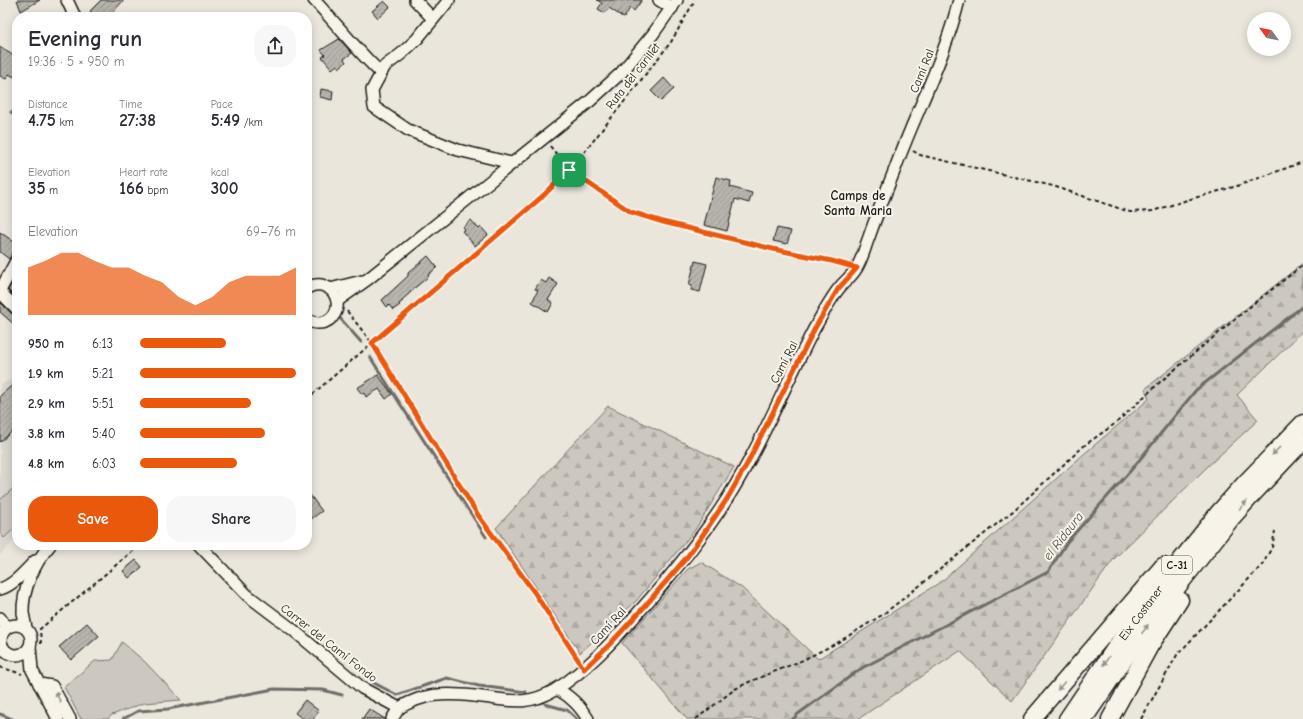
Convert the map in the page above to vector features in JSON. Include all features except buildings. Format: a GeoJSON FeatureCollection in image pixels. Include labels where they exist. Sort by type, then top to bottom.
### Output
{"type":"FeatureCollection","features":[{"type":"Feature","properties":{"kind":"highway","name":"Eix Costaner"},"geometry":{"type":"LineString","coordinates":[[1084,719],[1147,626],[1225,516],[1244,484],[1303,423]]}},
{"type":"Feature","properties":{"kind":"highway","name":"Eix Costaner"},"geometry":{"type":"LineString","coordinates":[[1067,719],[1136,617],[1225,516],[1255,492],[1303,441]]}},
{"type":"Feature","properties":{"kind":"highway"},"geometry":{"type":"LineString","coordinates":[[1032,719],[1186,540],[1225,516]]}},
{"type":"Feature","properties":{"kind":"highway"},"geometry":{"type":"LineString","coordinates":[[1110,719],[1150,646],[1204,564],[1225,516]]}},
{"type":"Feature","properties":{"kind":"street"},"geometry":{"type":"LineString","coordinates":[[67,0],[73,12]]}},
{"type":"Feature","properties":{"kind":"street"},"geometry":{"type":"LineString","coordinates":[[314,0],[329,15],[361,54],[381,73]]}},
{"type":"Feature","properties":{"kind":"street"},"geometry":{"type":"LineString","coordinates":[[415,0],[433,19]]}},
{"type":"Feature","properties":{"kind":"street"},"geometry":{"type":"LineString","coordinates":[[449,0],[417,39],[402,54],[386,66],[381,73],[372,90],[374,107],[408,130],[458,150],[511,164]]}},
{"type":"Feature","properties":{"kind":"street"},"geometry":{"type":"LineString","coordinates":[[312,324],[327,321],[332,317],[337,304],[590,101],[621,73],[653,34],[674,4],[659,0]]}},
{"type":"Feature","properties":{"kind":"street","name":"Camí Ral"},"geometry":{"type":"LineString","coordinates":[[557,688],[584,669],[610,644],[645,606],[687,557],[727,499],[747,464],[815,328],[838,289],[857,268],[903,146],[942,59],[959,0]]}},
{"type":"Feature","properties":{"kind":"street"},"geometry":{"type":"LineString","coordinates":[[12,269],[0,292],[12,304]]}},
{"type":"Feature","properties":{"kind":"street"},"geometry":{"type":"LineString","coordinates":[[330,288],[368,279]]}},
{"type":"Feature","properties":{"kind":"street"},"geometry":{"type":"LineString","coordinates":[[312,285],[323,285],[330,288],[335,294],[337,304]]}},
{"type":"Feature","properties":{"kind":"street"},"geometry":{"type":"LineString","coordinates":[[0,589],[6,588],[21,576],[45,550]]}},
{"type":"Feature","properties":{"kind":"street"},"geometry":{"type":"LineString","coordinates":[[45,550],[31,577],[24,601],[23,612],[26,628],[31,636],[30,646],[32,670],[58,719]]}},
{"type":"Feature","properties":{"kind":"street","name":"Carrer del Camí Fondo"},"geometry":{"type":"LineString","coordinates":[[204,550],[247,595],[292,629],[362,688],[399,708]]}},
{"type":"Feature","properties":{"kind":"street"},"geometry":{"type":"LineString","coordinates":[[24,601],[6,632],[2,645],[8,654],[32,670]]}},
{"type":"Feature","properties":{"kind":"street"},"geometry":{"type":"LineString","coordinates":[[0,618],[6,632]]}},
{"type":"Feature","properties":{"kind":"street"},"geometry":{"type":"LineString","coordinates":[[6,632],[20,626],[26,628]]}},
{"type":"Feature","properties":{"kind":"street"},"geometry":{"type":"LineString","coordinates":[[8,654],[25,653],[30,646]]}},
{"type":"Feature","properties":{"kind":"street"},"geometry":{"type":"LineString","coordinates":[[39,684],[52,686],[70,719]]}},
{"type":"Feature","properties":{"kind":"street"},"geometry":{"type":"LineString","coordinates":[[392,719],[399,708],[413,700],[428,696],[446,694],[476,696],[509,701],[526,700],[544,696],[557,688],[569,696],[580,707],[588,719]]}},
{"type":"Feature","properties":{"kind":"path","name":"Ruta del carillet"},"geometry":{"type":"LineString","coordinates":[[312,395],[544,195],[569,170],[671,42],[696,0]]}},
{"type":"Feature","properties":{"kind":"path"},"geometry":{"type":"LineString","coordinates":[[543,138],[569,170],[631,212],[663,222],[857,268]]}},
{"type":"Feature","properties":{"kind":"path"},"geometry":{"type":"LineString","coordinates":[[903,146],[920,155],[1053,186],[1130,212],[1153,211],[1237,186],[1303,162]]}},
{"type":"Feature","properties":{"kind":"path"},"geometry":{"type":"LineString","coordinates":[[696,719],[725,696],[749,682],[838,644],[882,615],[1013,511],[1085,445],[1116,423],[1160,382],[1252,305],[1303,265]]}},
{"type":"Feature","properties":{"kind":"path"},"geometry":{"type":"LineString","coordinates":[[337,304],[344,308],[372,343],[478,515],[534,592],[584,669]]}},
{"type":"Feature","properties":{"kind":"path"},"geometry":{"type":"LineString","coordinates":[[1141,719],[1177,655],[1263,564],[1272,547],[1275,531]]}},
{"type":"Feature","properties":{"kind":"path"},"geometry":{"type":"LineString","coordinates":[[40,629],[134,550]]}},
{"type":"Feature","properties":{"kind":"path"},"geometry":{"type":"LineString","coordinates":[[0,667],[23,674],[32,670]]}},
{"type":"Feature","properties":{"kind":"shaded area"},"geometry":{"type":"Polygon","coordinates":[[[12,379],[12,543],[0,555],[0,385],[12,379]]]}},
{"type":"Feature","properties":{"kind":"green space"},"geometry":{"type":"Polygon","coordinates":[[[1303,263],[1303,331],[1237,395],[1258,420],[1208,466],[1113,560],[1012,701],[960,651],[858,719],[687,719],[622,643],[688,569],[701,562],[742,588],[818,659],[942,581],[1085,453],[1149,399],[1145,389],[1303,263]]]}},
{"type":"Feature","properties":{"kind":"green space"},"geometry":{"type":"Polygon","coordinates":[[[608,406],[734,467],[695,530],[636,601],[580,653],[496,528],[608,406]]]}},
{"type":"Feature","properties":{"kind":"green space"},"geometry":{"type":"Polygon","coordinates":[[[12,489],[12,531],[4,538],[0,533],[0,500],[12,489]]]}},
{"type":"Feature","properties":{"kind":"green space"},"geometry":{"type":"Polygon","coordinates":[[[122,642],[145,662],[181,700],[144,703],[112,715],[107,719],[81,719],[64,687],[95,661],[112,660],[122,642]]]}},
{"type":"Feature","properties":{"kind":"waterway","name":"el Ridaura"},"geometry":{"type":"LineString","coordinates":[[793,719],[862,668],[1048,572],[1067,542],[1132,469],[1196,390],[1303,306]]}},
{"type":"Feature","properties":{"kind":"waterway"},"geometry":{"type":"LineString","coordinates":[[339,317],[361,342]]}},
{"type":"Feature","properties":{"kind":"waterway"},"geometry":{"type":"LineString","coordinates":[[370,357],[486,537]]}},
{"type":"Feature","properties":{"kind":"waterway"},"geometry":{"type":"LineString","coordinates":[[374,683],[397,695],[447,678],[479,686],[526,692]]}},
{"type":"Feature","properties":{"kind":"waterway"},"geometry":{"type":"LineString","coordinates":[[123,719],[138,711],[168,709],[274,689],[323,690],[342,695]]}},
{"type":"Feature","properties":{"kind":"waterway"},"geometry":{"type":"LineString","coordinates":[[545,704],[567,710],[577,719]]}},
{"type":"Feature","properties":{"kind":"waterway"},"geometry":{"type":"LineString","coordinates":[[0,714],[12,719]]}},
{"type":"Feature","properties":{"kind":"district","name":"Camps de Santa Maria"},"geometry":{"type":"Point","coordinates":[858,202]}},
{"type":"Feature","properties":{"kind":"route"},"geometry":{"type":"LineString","coordinates":[[569,170],[631,212],[663,222],[857,268],[838,289],[815,328],[747,464],[727,499],[704,533],[687,557],[645,606],[610,644],[584,669],[534,592],[478,515],[384,360],[372,343],[486,246],[544,195],[569,170]]}}]}
